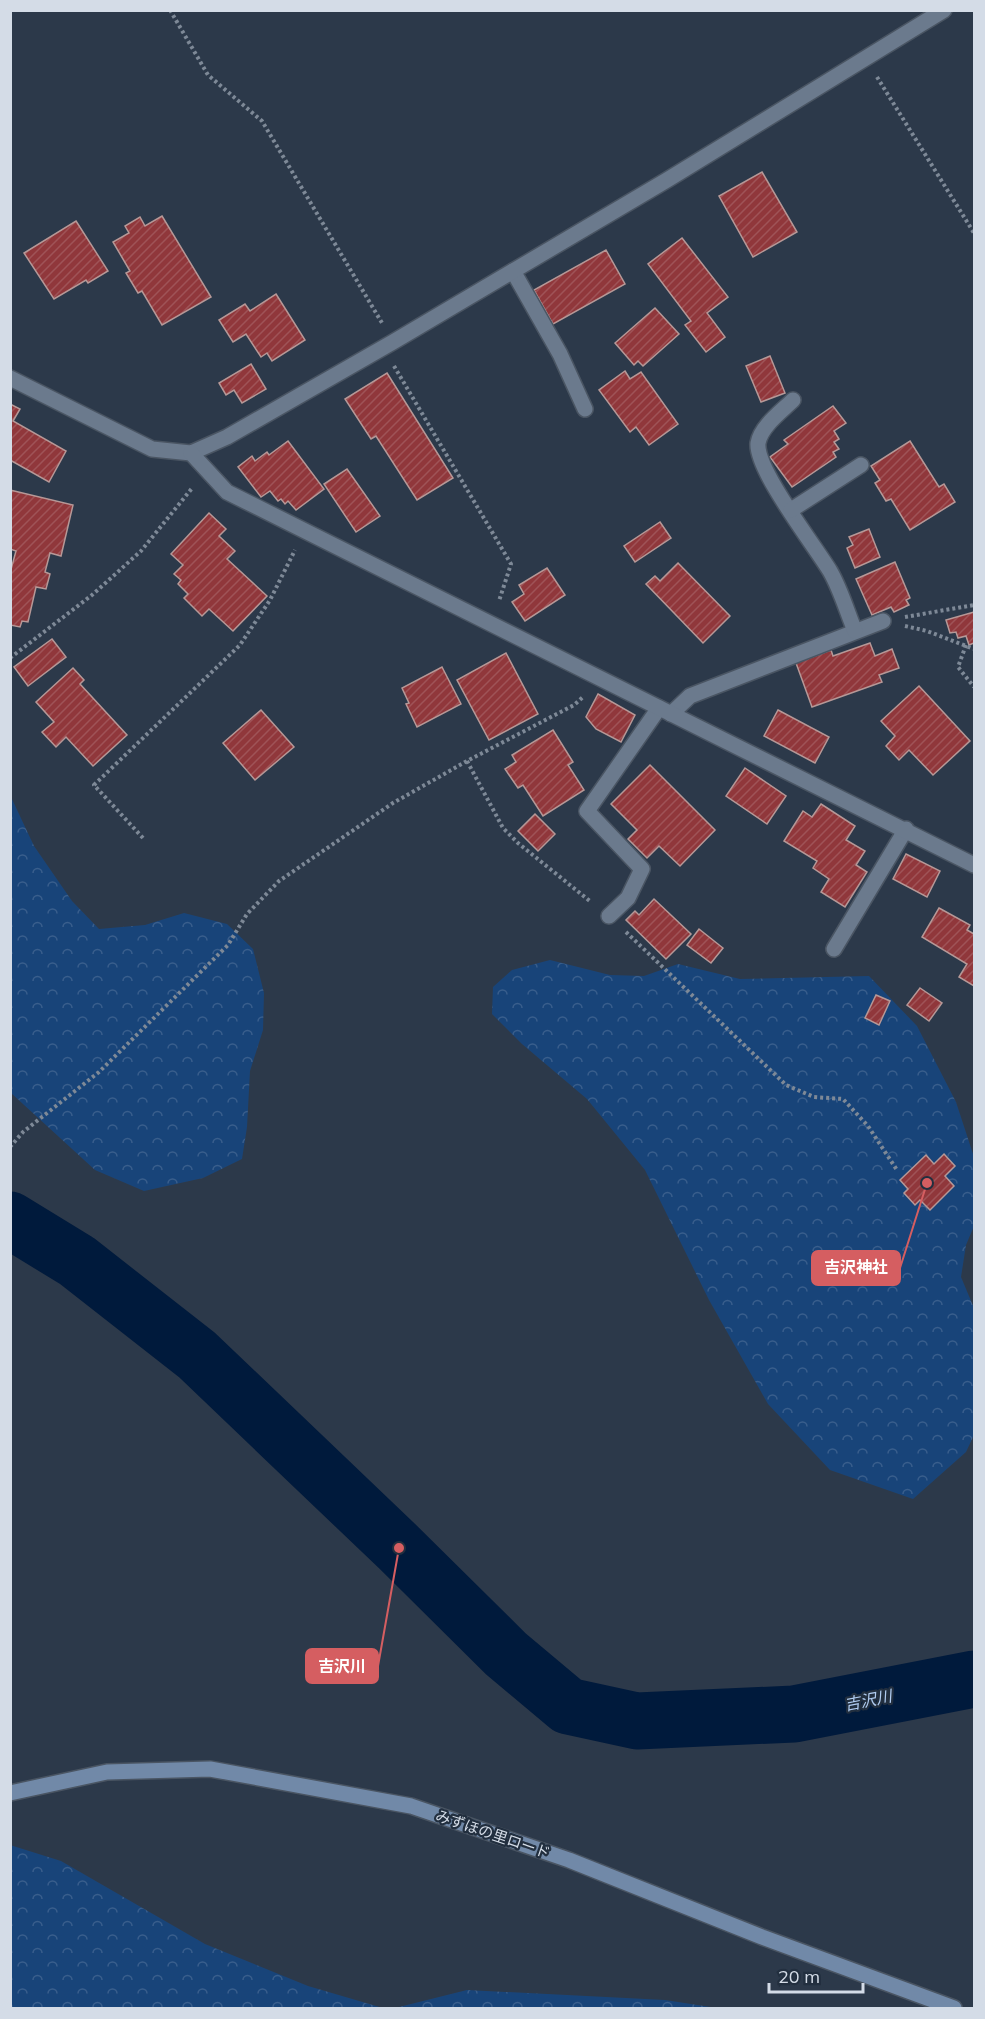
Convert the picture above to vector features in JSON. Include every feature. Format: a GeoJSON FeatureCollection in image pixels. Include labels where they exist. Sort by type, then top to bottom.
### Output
{"type":"FeatureCollection","features":[{"type":"Feature","properties":{"kind":"street"},"geometry":{"type":"LineString","coordinates":[[10,378],[152,449],[191,453],[227,437],[388,345],[944,10]]}},
{"type":"Feature","properties":{"kind":"street"},"geometry":{"type":"LineString","coordinates":[[513,271],[560,354],[585,409]]}},
{"type":"Feature","properties":{"kind":"street"},"geometry":{"type":"LineString","coordinates":[[793,400],[765,428],[758,443],[761,458],[771,481],[831,574],[855,631]]}},
{"type":"Feature","properties":{"kind":"street"},"geometry":{"type":"LineString","coordinates":[[191,453],[227,492],[975,865]]}},
{"type":"Feature","properties":{"kind":"street"},"geometry":{"type":"LineString","coordinates":[[791,510],[861,465]]}},
{"type":"Feature","properties":{"kind":"street"},"geometry":{"type":"LineString","coordinates":[[609,916],[628,898],[642,869],[587,811],[665,711],[690,696],[883,621]]}},
{"type":"Feature","properties":{"kind":"street"},"geometry":{"type":"LineString","coordinates":[[834,949],[906,829]]}},
{"type":"Feature","properties":{"kind":"street","name":"みずほの里ロード"},"geometry":{"type":"LineString","coordinates":[[10,1793],[107,1772],[210,1769],[411,1806],[569,1860],[762,1937],[954,2008]]}},
{"type":"Feature","properties":{"kind":"path"},"geometry":{"type":"LineString","coordinates":[[170,10],[207,75],[262,121],[511,564],[492,624]]}},
{"type":"Feature","properties":{"kind":"path"},"geometry":{"type":"LineString","coordinates":[[865,59],[975,233]]}},
{"type":"Feature","properties":{"kind":"path"},"geometry":{"type":"LineString","coordinates":[[10,657],[92,595],[141,551],[177,509],[206,469]]}},
{"type":"Feature","properties":{"kind":"path"},"geometry":{"type":"LineString","coordinates":[[143,838],[93,785],[240,645],[270,600],[304,530]]}},
{"type":"Feature","properties":{"kind":"path"},"geometry":{"type":"LineString","coordinates":[[883,621],[975,605]]}},
{"type":"Feature","properties":{"kind":"path"},"geometry":{"type":"LineString","coordinates":[[883,621],[927,631],[975,649]]}},
{"type":"Feature","properties":{"kind":"path"},"geometry":{"type":"LineString","coordinates":[[966,645],[958,667],[975,687]]}},
{"type":"Feature","properties":{"kind":"path"},"geometry":{"type":"LineString","coordinates":[[10,1148],[23,1132],[99,1072],[228,945],[247,914],[279,881],[393,803],[574,705],[603,679]]}},
{"type":"Feature","properties":{"kind":"path"},"geometry":{"type":"LineString","coordinates":[[467,761],[503,828],[518,843],[609,916],[786,1085],[814,1097],[843,1099],[867,1126],[897,1170]]}},
{"type":"Feature","properties":{"kind":"green space"},"geometry":{"type":"Polygon","coordinates":[[[11,797],[34,846],[72,901],[99,929],[145,925],[184,913],[227,924],[253,949],[264,993],[263,1030],[250,1071],[247,1127],[242,1159],[203,1178],[144,1191],[95,1170],[11,1093],[11,797]]]}},
{"type":"Feature","properties":{"kind":"green space"},"geometry":{"type":"Polygon","coordinates":[[[550,960],[610,975],[644,976],[678,964],[740,979],[869,976],[917,1026],[956,1102],[974,1157],[974,1226],[966,1245],[961,1277],[974,1308],[974,1435],[966,1452],[913,1499],[830,1470],[768,1404],[709,1300],[645,1170],[587,1099],[522,1044],[492,1014],[493,987],[512,970],[550,960]]]}},
{"type":"Feature","properties":{"kind":"green space"},"geometry":{"type":"Polygon","coordinates":[[[10,1845],[61,1861],[205,1944],[308,1986],[383,2008],[11,2008],[10,1845]]]}},
{"type":"Feature","properties":{"kind":"green space"},"geometry":{"type":"Polygon","coordinates":[[[467,1990],[665,2000],[717,2008],[395,2008],[467,1990]]]}},
{"type":"Feature","properties":{"kind":"building"},"geometry":{"type":"Polygon","coordinates":[[[762,172],[797,232],[753,257],[719,196],[762,172]]]}},
{"type":"Feature","properties":{"kind":"building"},"geometry":{"type":"Polygon","coordinates":[[[162,216],[211,297],[162,325],[142,291],[138,293],[126,273],[130,271],[113,242],[129,233],[125,226],[140,217],[145,226],[162,216]]]}},
{"type":"Feature","properties":{"kind":"building"},"geometry":{"type":"Polygon","coordinates":[[[76,221],[108,271],[88,283],[86,280],[54,299],[24,253],[76,221]]]}},
{"type":"Feature","properties":{"kind":"building"},"geometry":{"type":"Polygon","coordinates":[[[682,238],[728,297],[707,313],[725,337],[706,352],[685,325],[691,321],[648,264],[682,238]]]}},
{"type":"Feature","properties":{"kind":"building"},"geometry":{"type":"Polygon","coordinates":[[[606,250],[625,284],[553,324],[534,290],[606,250]]]}},
{"type":"Feature","properties":{"kind":"building"},"geometry":{"type":"Polygon","coordinates":[[[276,294],[305,340],[272,361],[267,353],[261,357],[246,334],[233,342],[219,320],[245,304],[250,311],[276,294]]]}},
{"type":"Feature","properties":{"kind":"building"},"geometry":{"type":"Polygon","coordinates":[[[655,308],[679,334],[643,366],[638,361],[634,365],[615,343],[655,308]]]}},
{"type":"Feature","properties":{"kind":"building"},"geometry":{"type":"Polygon","coordinates":[[[770,356],[785,393],[761,402],[746,366],[770,356]]]}},
{"type":"Feature","properties":{"kind":"building"},"geometry":{"type":"Polygon","coordinates":[[[251,364],[266,389],[242,403],[234,390],[226,395],[219,383],[251,364]]]}},
{"type":"Feature","properties":{"kind":"building"},"geometry":{"type":"Polygon","coordinates":[[[625,371],[630,379],[641,372],[678,424],[649,445],[636,427],[630,432],[599,390],[625,371]]]}},
{"type":"Feature","properties":{"kind":"building"},"geometry":{"type":"Polygon","coordinates":[[[387,373],[453,478],[417,500],[376,436],[371,439],[345,399],[387,373]]]}},
{"type":"Feature","properties":{"kind":"building"},"geometry":{"type":"Polygon","coordinates":[[[10,404],[20,409],[13,421],[66,451],[49,482],[10,460],[10,404]]]}},
{"type":"Feature","properties":{"kind":"building"},"geometry":{"type":"Polygon","coordinates":[[[833,406],[846,423],[834,431],[839,439],[834,442],[839,449],[833,452],[836,457],[792,487],[770,457],[788,444],[784,440],[833,406]]]}},
{"type":"Feature","properties":{"kind":"building"},"geometry":{"type":"Polygon","coordinates":[[[288,441],[324,489],[296,510],[288,501],[285,504],[281,499],[278,501],[270,491],[261,497],[238,467],[252,456],[255,461],[267,452],[269,455],[288,441]]]}},
{"type":"Feature","properties":{"kind":"building"},"geometry":{"type":"Polygon","coordinates":[[[910,441],[939,487],[944,484],[955,502],[910,530],[891,499],[886,501],[875,483],[880,480],[871,466],[910,441]]]}},
{"type":"Feature","properties":{"kind":"building"},"geometry":{"type":"Polygon","coordinates":[[[347,469],[380,516],[356,532],[324,484],[347,469]]]}},
{"type":"Feature","properties":{"kind":"building"},"geometry":{"type":"Polygon","coordinates":[[[10,490],[73,505],[61,556],[50,553],[45,572],[50,574],[46,589],[36,587],[28,622],[22,621],[20,627],[10,625],[10,573],[16,551],[10,549],[10,490]]]}},
{"type":"Feature","properties":{"kind":"building"},"geometry":{"type":"Polygon","coordinates":[[[209,513],[226,529],[219,536],[235,551],[227,559],[267,596],[233,631],[209,609],[202,616],[184,598],[188,594],[178,584],[181,580],[174,574],[183,565],[171,554],[209,513]]]}},
{"type":"Feature","properties":{"kind":"building"},"geometry":{"type":"Polygon","coordinates":[[[660,522],[671,538],[635,562],[624,546],[660,522]]]}},
{"type":"Feature","properties":{"kind":"building"},"geometry":{"type":"Polygon","coordinates":[[[869,529],[880,557],[855,568],[847,548],[853,545],[849,537],[869,529]]]}},
{"type":"Feature","properties":{"kind":"building"},"geometry":{"type":"Polygon","coordinates":[[[895,562],[910,598],[906,600],[909,605],[894,612],[891,607],[872,615],[856,579],[895,562]]]}},
{"type":"Feature","properties":{"kind":"building"},"geometry":{"type":"Polygon","coordinates":[[[678,563],[730,616],[703,643],[646,584],[655,576],[660,581],[678,563]]]}},
{"type":"Feature","properties":{"kind":"building"},"geometry":{"type":"Polygon","coordinates":[[[547,568],[565,595],[525,621],[512,602],[524,594],[519,585],[547,568]]]}},
{"type":"Feature","properties":{"kind":"building"},"geometry":{"type":"Polygon","coordinates":[[[974,612],[974,643],[969,645],[966,636],[958,638],[956,632],[950,633],[946,620],[974,612]]]}},
{"type":"Feature","properties":{"kind":"building"},"geometry":{"type":"Polygon","coordinates":[[[52,639],[66,657],[28,686],[14,667],[52,639]]]}},
{"type":"Feature","properties":{"kind":"building"},"geometry":{"type":"Polygon","coordinates":[[[870,643],[875,656],[892,649],[899,668],[879,675],[882,682],[812,707],[796,663],[831,650],[833,656],[870,643]]]}},
{"type":"Feature","properties":{"kind":"building"},"geometry":{"type":"Polygon","coordinates":[[[506,653],[538,714],[489,740],[457,680],[506,653]]]}},
{"type":"Feature","properties":{"kind":"building"},"geometry":{"type":"Polygon","coordinates":[[[442,667],[461,704],[417,727],[406,704],[409,703],[402,688],[442,667]]]}},
{"type":"Feature","properties":{"kind":"building"},"geometry":{"type":"Polygon","coordinates":[[[73,668],[84,680],[80,684],[127,735],[93,766],[66,737],[56,747],[42,732],[54,722],[36,702],[73,668]]]}},
{"type":"Feature","properties":{"kind":"building"},"geometry":{"type":"Polygon","coordinates":[[[919,686],[970,741],[933,775],[909,750],[899,760],[886,746],[895,736],[881,721],[919,686]]]}},
{"type":"Feature","properties":{"kind":"building"},"geometry":{"type":"Polygon","coordinates":[[[598,694],[635,715],[621,742],[596,729],[586,717],[598,694]]]}},
{"type":"Feature","properties":{"kind":"building"},"geometry":{"type":"Polygon","coordinates":[[[261,710],[294,747],[255,780],[223,743],[261,710]]]}},
{"type":"Feature","properties":{"kind":"building"},"geometry":{"type":"Polygon","coordinates":[[[778,710],[829,737],[815,763],[764,736],[778,710]]]}},
{"type":"Feature","properties":{"kind":"building"},"geometry":{"type":"Polygon","coordinates":[[[553,730],[573,762],[568,765],[584,790],[543,816],[523,785],[518,788],[505,769],[516,762],[512,755],[553,730]]]}},
{"type":"Feature","properties":{"kind":"building"},"geometry":{"type":"Polygon","coordinates":[[[650,765],[715,830],[680,866],[659,846],[647,858],[628,839],[637,830],[611,804],[650,765]]]}},
{"type":"Feature","properties":{"kind":"building"},"geometry":{"type":"Polygon","coordinates":[[[745,768],[786,796],[767,824],[726,796],[745,768]]]}},
{"type":"Feature","properties":{"kind":"building"},"geometry":{"type":"Polygon","coordinates":[[[821,804],[855,826],[846,840],[865,851],[856,865],[867,872],[845,907],[821,892],[829,879],[813,868],[817,861],[784,841],[803,811],[812,817],[821,804]]]}},
{"type":"Feature","properties":{"kind":"building"},"geometry":{"type":"Polygon","coordinates":[[[535,814],[555,834],[538,851],[518,831],[535,814]]]}},
{"type":"Feature","properties":{"kind":"building"},"geometry":{"type":"Polygon","coordinates":[[[906,854],[940,871],[927,897],[893,879],[906,854]]]}},
{"type":"Feature","properties":{"kind":"building"},"geometry":{"type":"Polygon","coordinates":[[[654,899],[691,934],[666,959],[626,920],[635,911],[639,915],[654,899]]]}},
{"type":"Feature","properties":{"kind":"building"},"geometry":{"type":"Polygon","coordinates":[[[939,908],[970,925],[967,930],[974,934],[974,986],[959,977],[967,964],[922,937],[939,908]]]}},
{"type":"Feature","properties":{"kind":"building"},"geometry":{"type":"Polygon","coordinates":[[[699,929],[723,948],[711,963],[687,945],[699,929]]]}},
{"type":"Feature","properties":{"kind":"building"},"geometry":{"type":"Polygon","coordinates":[[[920,988],[942,1003],[929,1021],[907,1005],[920,988]]]}},
{"type":"Feature","properties":{"kind":"building"},"geometry":{"type":"Polygon","coordinates":[[[876,995],[890,1001],[879,1025],[865,1018],[876,995]]]}},
{"type":"Feature","properties":{"kind":"building"},"geometry":{"type":"Polygon","coordinates":[[[944,1154],[955,1166],[945,1176],[954,1186],[930,1210],[920,1200],[915,1205],[904,1193],[908,1189],[900,1180],[926,1155],[934,1164],[944,1154]]]}},
{"type":"Feature","properties":{"kind":"waterway","name":"吉沢川"},"geometry":{"type":"LineString","coordinates":[[10,1220],[77,1261],[197,1355],[506,1654],[568,1706],[637,1721],[794,1714],[974,1679]]}},
{"type":"Feature","properties":{"kind":"place","name":"吉沢神社"},"geometry":{"type":"Point","coordinates":[927,1183]}},
{"type":"Feature","properties":{"kind":"place","name":"吉沢川"},"geometry":{"type":"Point","coordinates":[399,1548]}}]}
